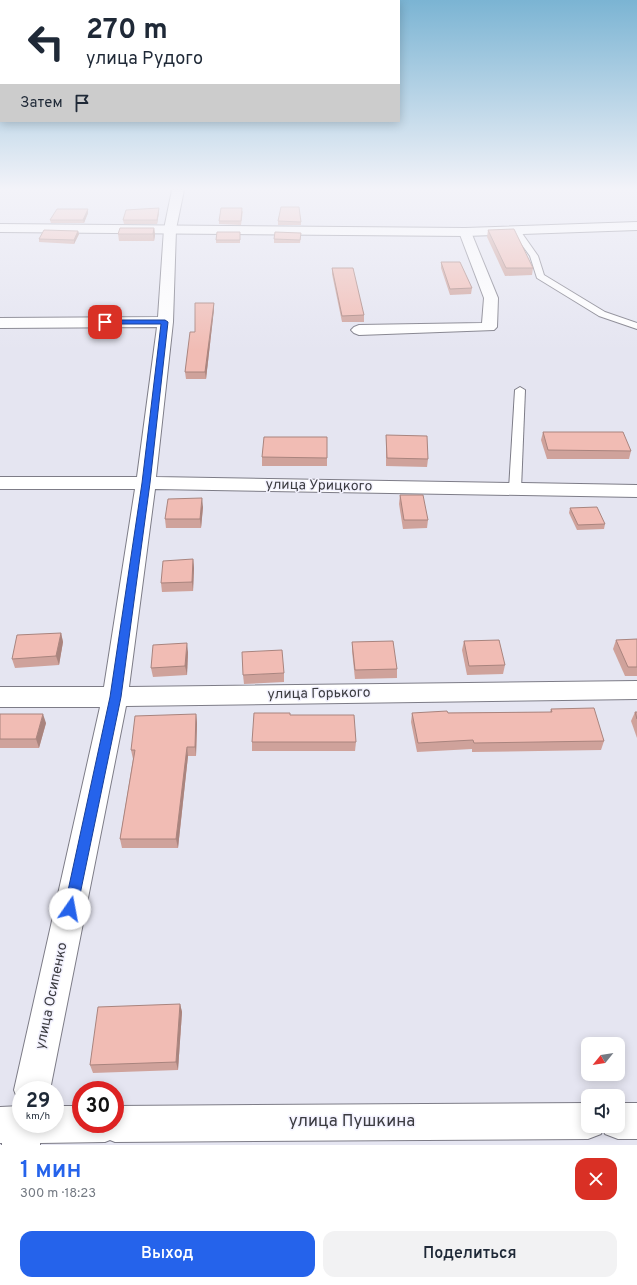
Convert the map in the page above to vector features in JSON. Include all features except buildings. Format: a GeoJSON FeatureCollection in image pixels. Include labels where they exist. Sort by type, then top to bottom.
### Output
{"type":"FeatureCollection","features":[{"type":"Feature","properties":{"kind":"street","name":"улица Осипенко"},"geometry":{"type":"LineString","coordinates":[[34,1081],[115,697],[146,483],[165,322],[169,243]]}},
{"type":"Feature","properties":{"kind":"street"},"geometry":{"type":"LineString","coordinates":[[359,330],[489,327],[491,298],[470,243]]}},
{"type":"Feature","properties":{"kind":"street"},"geometry":{"type":"LineString","coordinates":[[0,323],[165,322]]}},
{"type":"Feature","properties":{"kind":"street","name":"улица Урицкого"},"geometry":{"type":"LineString","coordinates":[[0,483],[146,483],[637,491]]}},
{"type":"Feature","properties":{"kind":"street","name":"улица Горького"},"geometry":{"type":"LineString","coordinates":[[0,697],[115,697],[637,690]]}},
{"type":"Feature","properties":{"kind":"street"},"geometry":{"type":"LineString","coordinates":[[625,1121],[637,1120]]}},
{"type":"Feature","properties":{"kind":"street","name":"улица Пушкина"},"geometry":{"type":"LineString","coordinates":[[124,1124],[581,1121]]}},
{"type":"Feature","properties":{"kind":"street"},"geometry":{"type":"LineString","coordinates":[[0,1125],[12,1124]]}},
{"type":"Feature","properties":{"kind":"street"},"geometry":{"type":"LineString","coordinates":[[21,1145],[23,1133]]}},
{"type":"Feature","properties":{"kind":"lane"},"geometry":{"type":"LineString","coordinates":[[525,243],[534,256],[540,276],[602,314],[637,326]]}},
{"type":"Feature","properties":{"kind":"lane"},"geometry":{"type":"LineString","coordinates":[[515,489],[520,390]]}},
{"type":"Feature","properties":{"kind":"route"},"geometry":{"type":"LineString","coordinates":[[70,909],[115,697],[146,483],[165,322],[105,322]]}}]}
